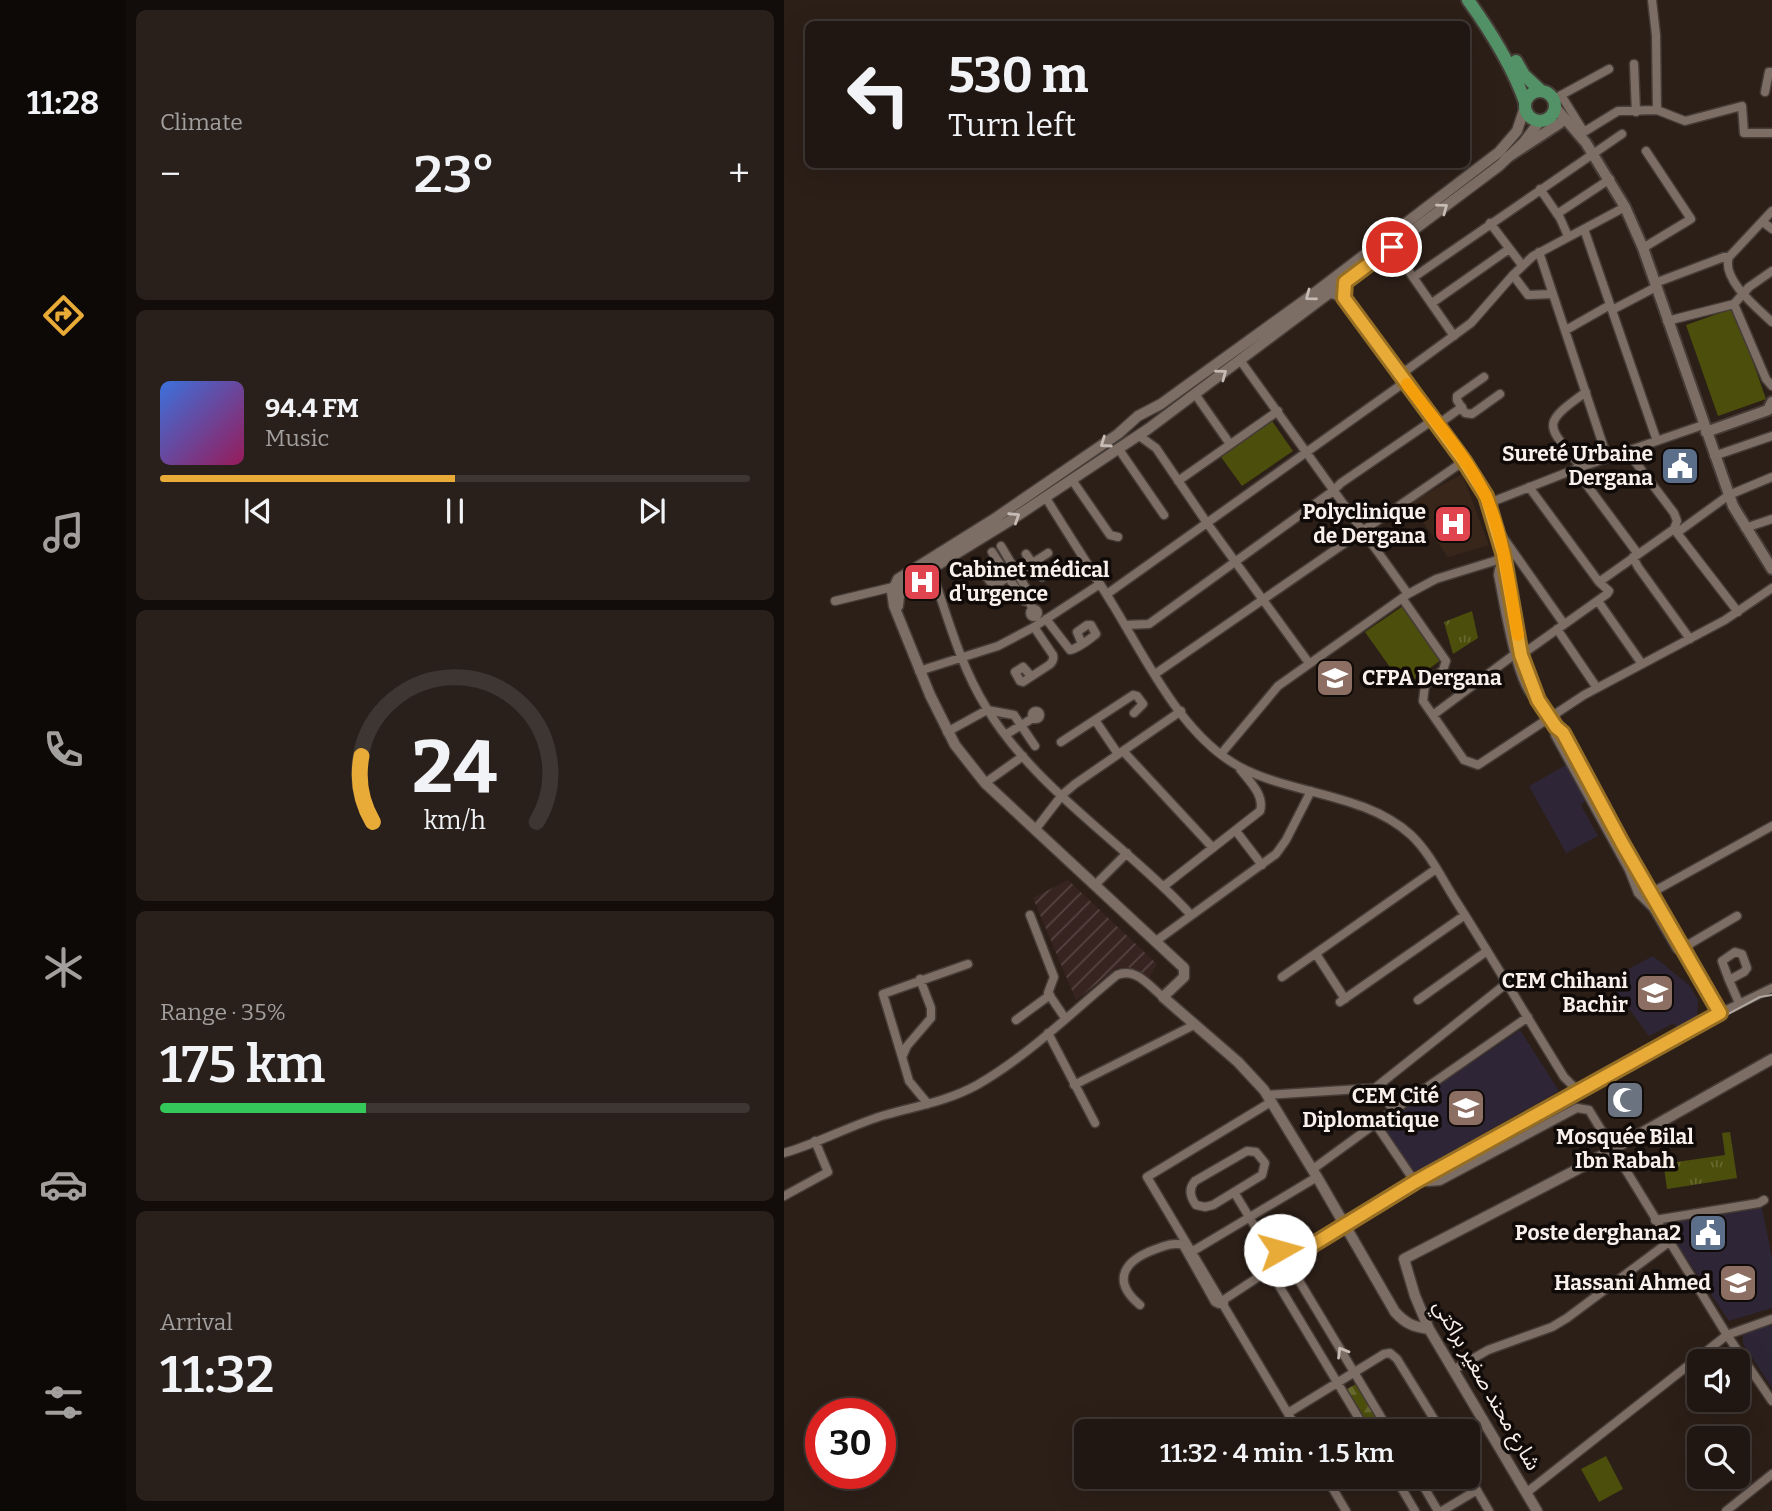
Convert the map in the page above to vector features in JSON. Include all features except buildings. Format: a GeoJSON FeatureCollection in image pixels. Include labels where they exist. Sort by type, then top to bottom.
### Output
{"type":"FeatureCollection","features":[{"type":"Feature","properties":{"kind":"highway"},"geometry":{"type":"LineString","coordinates":[[1468,0],[1511,68],[1530,117],[1543,121],[1552,116],[1557,101],[1524,75],[1477,0]]}},
{"type":"Feature","properties":{"kind":"highway"},"geometry":{"type":"LineString","coordinates":[[1525,105],[1531,93],[1540,90]]}},
{"type":"Feature","properties":{"kind":"main road"},"geometry":{"type":"LineString","coordinates":[[1557,101],[1625,206],[1643,248],[1729,495],[1745,528],[1772,569]]}},
{"type":"Feature","properties":{"kind":"main road"},"geometry":{"type":"LineString","coordinates":[[1543,121],[1560,123],[1579,132]]}},
{"type":"Feature","properties":{"kind":"main road"},"geometry":{"type":"LineString","coordinates":[[1508,157],[1560,123]]}},
{"type":"Feature","properties":{"kind":"main road"},"geometry":{"type":"LineString","coordinates":[[1704,429],[1771,407]]}},
{"type":"Feature","properties":{"kind":"street"},"geometry":{"type":"LineString","coordinates":[[1653,0],[1657,110]]}},
{"type":"Feature","properties":{"kind":"street"},"geometry":{"type":"LineString","coordinates":[[1634,64],[1636,112]]}},
{"type":"Feature","properties":{"kind":"street"},"geometry":{"type":"LineString","coordinates":[[1557,101],[1609,69]]}},
{"type":"Feature","properties":{"kind":"street"},"geometry":{"type":"LineString","coordinates":[[1765,92],[1769,72],[1772,72]]}},
{"type":"Feature","properties":{"kind":"street"},"geometry":{"type":"LineString","coordinates":[[900,620],[898,600],[902,589],[928,563],[1118,434],[1130,422],[1158,406],[1499,152],[1517,131],[1525,105]]}},
{"type":"Feature","properties":{"kind":"street"},"geometry":{"type":"LineString","coordinates":[[1579,132],[1618,111],[1657,110],[1685,121],[1742,106],[1744,133],[1772,133]]}},
{"type":"Feature","properties":{"kind":"street"},"geometry":{"type":"LineString","coordinates":[[1163,997],[1183,979],[1186,972],[1182,966],[1035,831],[985,783],[964,758],[947,732],[919,671],[894,606],[893,587],[898,579],[1046,498],[1152,426],[1331,294],[1508,157],[1543,121]]}},
{"type":"Feature","properties":{"kind":"street"},"geometry":{"type":"LineString","coordinates":[[1414,277],[1622,134]]}},
{"type":"Feature","properties":{"kind":"street"},"geometry":{"type":"LineString","coordinates":[[1643,248],[1691,219],[1646,151]]}},
{"type":"Feature","properties":{"kind":"street"},"geometry":{"type":"LineString","coordinates":[[1557,214],[1610,179]]}},
{"type":"Feature","properties":{"kind":"street"},"geometry":{"type":"LineString","coordinates":[[1540,189],[1568,236]]}},
{"type":"Feature","properties":{"kind":"street"},"geometry":{"type":"LineString","coordinates":[[1107,594],[1403,379],[1479,316],[1522,265],[1539,252],[1625,206]]}},
{"type":"Feature","properties":{"kind":"street"},"geometry":{"type":"LineString","coordinates":[[1772,211],[1729,257],[1727,264],[1730,275],[1743,294],[1772,322]]}},
{"type":"Feature","properties":{"kind":"street"},"geometry":{"type":"LineString","coordinates":[[1763,222],[1772,229]]}},
{"type":"Feature","properties":{"kind":"street"},"geometry":{"type":"LineString","coordinates":[[1490,223],[1522,265]]}},
{"type":"Feature","properties":{"kind":"street"},"geometry":{"type":"LineString","coordinates":[[1584,229],[1657,441]]}},
{"type":"Feature","properties":{"kind":"street"},"geometry":{"type":"LineString","coordinates":[[1392,247],[1454,336]]}},
{"type":"Feature","properties":{"kind":"street"},"geometry":{"type":"LineString","coordinates":[[1432,303],[1509,249]]}},
{"type":"Feature","properties":{"kind":"street"},"geometry":{"type":"LineString","coordinates":[[1539,252],[1608,457]]}},
{"type":"Feature","properties":{"kind":"street"},"geometry":{"type":"LineString","coordinates":[[1566,330],[1655,285],[1729,257]]}},
{"type":"Feature","properties":{"kind":"street"},"geometry":{"type":"LineString","coordinates":[[1667,321],[1734,304],[1749,287],[1772,271]]}},
{"type":"Feature","properties":{"kind":"street"},"geometry":{"type":"LineString","coordinates":[[1513,275],[1528,295],[1553,294]]}},
{"type":"Feature","properties":{"kind":"street"},"geometry":{"type":"LineString","coordinates":[[1344,298],[1345,282]]}},
{"type":"Feature","properties":{"kind":"street"},"geometry":{"type":"LineString","coordinates":[[1331,294],[1344,298],[1464,461],[1489,503],[1504,561],[1518,655],[1538,700],[1563,733],[1718,1014]]}},
{"type":"Feature","properties":{"kind":"street"},"geometry":{"type":"LineString","coordinates":[[1734,304],[1766,379],[1772,386]]}},
{"type":"Feature","properties":{"kind":"street"},"geometry":{"type":"LineString","coordinates":[[1240,360],[1362,532],[1446,661],[1443,670],[1423,690],[1423,701],[1464,760],[1478,765],[1597,688],[1738,612],[1772,588]]}},
{"type":"Feature","properties":{"kind":"street"},"geometry":{"type":"LineString","coordinates":[[1484,377],[1457,396],[1467,414],[1472,414],[1500,394]]}},
{"type":"Feature","properties":{"kind":"street"},"geometry":{"type":"LineString","coordinates":[[1586,392],[1559,411],[1553,425],[1555,433],[1636,556],[1638,567],[1690,639]]}},
{"type":"Feature","properties":{"kind":"street"},"geometry":{"type":"LineString","coordinates":[[1195,394],[1230,444]]}},
{"type":"Feature","properties":{"kind":"street"},"geometry":{"type":"LineString","coordinates":[[1125,625],[1149,624],[1341,483],[1462,407]]}},
{"type":"Feature","properties":{"kind":"street"},"geometry":{"type":"LineString","coordinates":[[1178,481],[1278,411]]}},
{"type":"Feature","properties":{"kind":"street"},"geometry":{"type":"LineString","coordinates":[[1143,414],[1152,426]]}},
{"type":"Feature","properties":{"kind":"street"},"geometry":{"type":"LineString","coordinates":[[1130,422],[1133,430],[1154,445],[1308,663]]}},
{"type":"Feature","properties":{"kind":"street"},"geometry":{"type":"LineString","coordinates":[[1489,503],[1608,457],[1704,429]]}},
{"type":"Feature","properties":{"kind":"street"},"geometry":{"type":"LineString","coordinates":[[1714,456],[1771,437],[1772,446]]}},
{"type":"Feature","properties":{"kind":"street"},"geometry":{"type":"LineString","coordinates":[[1118,448],[1164,515]]}},
{"type":"Feature","properties":{"kind":"street"},"geometry":{"type":"LineString","coordinates":[[1627,451],[1674,513],[1676,530],[1738,612]]}},
{"type":"Feature","properties":{"kind":"street"},"geometry":{"type":"LineString","coordinates":[[1155,674],[1464,461]]}},
{"type":"Feature","properties":{"kind":"street"},"geometry":{"type":"LineString","coordinates":[[1599,582],[1729,495],[1772,477]]}},
{"type":"Feature","properties":{"kind":"street"},"geometry":{"type":"LineString","coordinates":[[1072,480],[1110,535],[1118,537]]}},
{"type":"Feature","properties":{"kind":"street"},"geometry":{"type":"LineString","coordinates":[[1433,715],[1609,591],[1599,582],[1529,487]]}},
{"type":"Feature","properties":{"kind":"street"},"geometry":{"type":"LineString","coordinates":[[1046,498],[1155,674],[1198,733],[1237,765],[1272,780],[1355,805],[1396,824],[1420,844],[1564,1077],[1574,1087],[1583,1088]]}},
{"type":"Feature","properties":{"kind":"street"},"geometry":{"type":"LineString","coordinates":[[1745,528],[1772,519]]}},
{"type":"Feature","properties":{"kind":"street"},"geometry":{"type":"LineString","coordinates":[[1496,528],[1597,688]]}},
{"type":"Feature","properties":{"kind":"street"},"geometry":{"type":"LineString","coordinates":[[1001,547],[1030,595],[1053,657],[1051,664],[1031,676]]}},
{"type":"Feature","properties":{"kind":"street"},"geometry":{"type":"LineString","coordinates":[[992,552],[1024,601],[1066,649],[1071,650],[1083,644]]}},
{"type":"Feature","properties":{"kind":"street"},"geometry":{"type":"LineString","coordinates":[[1017,573],[1048,553]]}},
{"type":"Feature","properties":{"kind":"street"},"geometry":{"type":"LineString","coordinates":[[1026,554],[1041,578]]}},
{"type":"Feature","properties":{"kind":"street"},"geometry":{"type":"LineString","coordinates":[[1221,754],[1270,694],[1308,663],[1405,596],[1436,579],[1504,561]]}},
{"type":"Feature","properties":{"kind":"street"},"geometry":{"type":"LineString","coordinates":[[928,563],[972,682],[1005,735],[1062,795],[1164,886],[1191,915]]}},
{"type":"Feature","properties":{"kind":"street"},"geometry":{"type":"LineString","coordinates":[[984,573],[1001,597]]}},
{"type":"Feature","properties":{"kind":"street"},"geometry":{"type":"LineString","coordinates":[[981,595],[1008,577]]}},
{"type":"Feature","properties":{"kind":"street"},"geometry":{"type":"LineString","coordinates":[[919,671],[998,646],[1037,616],[1100,584]]}},
{"type":"Feature","properties":{"kind":"street"},"geometry":{"type":"LineString","coordinates":[[835,601],[893,587]]}},
{"type":"Feature","properties":{"kind":"street"},"geometry":{"type":"LineString","coordinates":[[1598,601],[1642,664]]}},
{"type":"Feature","properties":{"kind":"street"},"geometry":{"type":"LineString","coordinates":[[1061,743],[1134,695],[1143,705],[1134,713]]}},
{"type":"Feature","properties":{"kind":"street"},"geometry":{"type":"LineString","coordinates":[[947,732],[987,709],[1012,714],[1035,746]]}},
{"type":"Feature","properties":{"kind":"street"},"geometry":{"type":"LineString","coordinates":[[1035,831],[1062,795],[1181,712]]}},
{"type":"Feature","properties":{"kind":"street"},"geometry":{"type":"LineString","coordinates":[[1005,735],[1033,718]]}},
{"type":"Feature","properties":{"kind":"street"},"geometry":{"type":"LineString","coordinates":[[1095,720],[1121,753],[1213,848]]}},
{"type":"Feature","properties":{"kind":"street"},"geometry":{"type":"LineString","coordinates":[[1556,727],[1555,735],[1629,870],[1639,895],[1643,890],[1650,895]]}},
{"type":"Feature","properties":{"kind":"street"},"geometry":{"type":"LineString","coordinates":[[985,783],[1023,756]]}},
{"type":"Feature","properties":{"kind":"street"},"geometry":{"type":"LineString","coordinates":[[1164,886],[1258,814],[1262,804],[1260,797],[1237,765]]}},
{"type":"Feature","properties":{"kind":"street"},"geometry":{"type":"LineString","coordinates":[[1156,941],[1276,854],[1311,791]]}},
{"type":"Feature","properties":{"kind":"street"},"geometry":{"type":"LineString","coordinates":[[1650,895],[1772,826]]}},
{"type":"Feature","properties":{"kind":"street"},"geometry":{"type":"LineString","coordinates":[[1236,831],[1262,865]]}},
{"type":"Feature","properties":{"kind":"street"},"geometry":{"type":"LineString","coordinates":[[1095,885],[1127,853]]}},
{"type":"Feature","properties":{"kind":"street"},"geometry":{"type":"LineString","coordinates":[[1282,977],[1436,869]]}},
{"type":"Feature","properties":{"kind":"street"},"geometry":{"type":"LineString","coordinates":[[1030,915],[1054,977],[1048,993],[1065,1018]]}},
{"type":"Feature","properties":{"kind":"street"},"geometry":{"type":"LineString","coordinates":[[1316,954],[1342,1001],[1465,915]]}},
{"type":"Feature","properties":{"kind":"street"},"geometry":{"type":"LineString","coordinates":[[1681,949],[1737,916]]}},
{"type":"Feature","properties":{"kind":"street"},"geometry":{"type":"LineString","coordinates":[[1418,1000],[1487,951]]}},
{"type":"Feature","properties":{"kind":"street"},"geometry":{"type":"LineString","coordinates":[[928,1104],[909,1081],[883,994],[968,964]]}},
{"type":"Feature","properties":{"kind":"street"},"geometry":{"type":"LineString","coordinates":[[784,1153],[884,1115],[950,1098],[976,1085],[998,1072],[1048,1033],[1117,975],[1125,971],[1134,973],[1238,1062],[1267,1095],[1395,1312],[1404,1322],[1414,1327],[1429,1329]]}},
{"type":"Feature","properties":{"kind":"street"},"geometry":{"type":"LineString","coordinates":[[902,1056],[931,1018],[931,1008],[920,979]]}},
{"type":"Feature","properties":{"kind":"street"},"geometry":{"type":"LineString","coordinates":[[1729,980],[1739,1003]]}},
{"type":"Feature","properties":{"kind":"street"},"geometry":{"type":"LineString","coordinates":[[1267,1095],[1375,1088],[1507,983]]}},
{"type":"Feature","properties":{"kind":"street"},"geometry":{"type":"LineString","coordinates":[[1291,1258],[1418,1180],[1718,1014],[1772,988]]}},
{"type":"Feature","properties":{"kind":"street"},"geometry":{"type":"LineString","coordinates":[[1016,1020],[1050,995]]}},
{"type":"Feature","properties":{"kind":"street"},"geometry":{"type":"LineString","coordinates":[[1193,1251],[1315,1173],[1375,1123],[1528,1017]]}},
{"type":"Feature","properties":{"kind":"street"},"geometry":{"type":"LineString","coordinates":[[1074,1085],[1194,1025]]}},
{"type":"Feature","properties":{"kind":"street"},"geometry":{"type":"LineString","coordinates":[[1048,1033],[1095,1123]]}},
{"type":"Feature","properties":{"kind":"street"},"geometry":{"type":"LineString","coordinates":[[1613,1150],[1772,1059]]}},
{"type":"Feature","properties":{"kind":"street"},"geometry":{"type":"LineString","coordinates":[[1564,1077],[1564,1099]]}},
{"type":"Feature","properties":{"kind":"street"},"geometry":{"type":"LineString","coordinates":[[1291,1419],[1147,1177],[1267,1095],[1304,1088]]}},
{"type":"Feature","properties":{"kind":"street"},"geometry":{"type":"LineString","coordinates":[[1375,1088],[1394,1110]]}},
{"type":"Feature","properties":{"kind":"street"},"geometry":{"type":"LineString","coordinates":[[1375,1123],[1418,1180],[1428,1182],[1440,1181],[1577,1108],[1583,1107],[1591,1112],[1727,1335],[1772,1401]]}},
{"type":"Feature","properties":{"kind":"street"},"geometry":{"type":"LineString","coordinates":[[1505,1132],[1511,1143]]}},
{"type":"Feature","properties":{"kind":"street"},"geometry":{"type":"LineString","coordinates":[[784,1196],[828,1172],[815,1141]]}},
{"type":"Feature","properties":{"kind":"street","name":"شارع محند صغير براكتي"},"geometry":{"type":"LineString","coordinates":[[1537,1511],[1429,1329],[1404,1259],[1613,1150]]}},
{"type":"Feature","properties":{"kind":"street"},"geometry":{"type":"LineString","coordinates":[[1242,1152],[1256,1152],[1265,1163],[1262,1175],[1234,1192],[1205,1207],[1195,1205],[1190,1194],[1191,1185],[1195,1181],[1242,1152]]}},
{"type":"Feature","properties":{"kind":"street"},"geometry":{"type":"LineString","coordinates":[[1234,1192],[1270,1252]]}},
{"type":"Feature","properties":{"kind":"street"},"geometry":{"type":"LineString","coordinates":[[1655,1220],[1765,1201]]}},
{"type":"Feature","properties":{"kind":"street"},"geometry":{"type":"LineString","coordinates":[[1453,1370],[1488,1350],[1560,1322],[1669,1242]]}},
{"type":"Feature","properties":{"kind":"street"},"geometry":{"type":"LineString","coordinates":[[1140,1305],[1123,1284],[1128,1265],[1144,1254],[1177,1243],[1183,1245],[1215,1302],[1219,1304],[1266,1272]]}},
{"type":"Feature","properties":{"kind":"street"},"geometry":{"type":"LineString","coordinates":[[1359,1419],[1275,1279],[1266,1272],[1265,1260],[1270,1252],[1280,1250],[1291,1258],[1292,1269],[1382,1419]]}},
{"type":"Feature","properties":{"kind":"street"},"geometry":{"type":"LineString","coordinates":[[1275,1279],[1284,1278],[1292,1269]]}},
{"type":"Feature","properties":{"kind":"street"},"geometry":{"type":"LineString","coordinates":[[1526,1493],[1727,1335],[1772,1319]]}},
{"type":"Feature","properties":{"kind":"street"},"geometry":{"type":"LineString","coordinates":[[1288,1413],[1384,1354],[1394,1355],[1434,1419]]}},
{"type":"Feature","properties":{"kind":"street"},"geometry":{"type":"LineString","coordinates":[[1726,1511],[1772,1474]]}},
{"type":"Feature","properties":{"kind":"street"},"geometry":{"type":"LineString","coordinates":[[1333,1489],[1346,1511]]}},
{"type":"Feature","properties":{"kind":"street"},"geometry":{"type":"LineString","coordinates":[[1402,1489],[1415,1511]]}},
{"type":"Feature","properties":{"kind":"street"},"geometry":{"type":"LineString","coordinates":[[1426,1489],[1440,1511],[1477,1490],[1489,1511]]}},
{"type":"Feature","properties":{"kind":"shaded area","name":"Polyclinique de Dergana"},"geometry":{"type":"Polygon","coordinates":[[[1462,474],[1489,545],[1448,557],[1409,503],[1462,474]]]}},
{"type":"Feature","properties":{"kind":"shaded area"},"geometry":{"type":"Polygon","coordinates":[[[1566,765],[1585,801],[1581,805],[1598,836],[1566,853],[1529,786],[1566,765]]]}},
{"type":"Feature","properties":{"kind":"shaded area"},"geometry":{"type":"Polygon","coordinates":[[[1068,880],[1157,964],[1149,978],[1128,967],[1117,968],[1076,1000],[1033,898],[1068,880]]]}},
{"type":"Feature","properties":{"kind":"shaded area","name":"CEM Chihani Bachir"},"geometry":{"type":"Polygon","coordinates":[[[1653,956],[1689,985],[1698,1000],[1697,1019],[1677,1029],[1674,1023],[1649,1036],[1608,980],[1653,956]]]}},
{"type":"Feature","properties":{"kind":"shaded area","name":"CEM Cité Diplomatique"},"geometry":{"type":"Polygon","coordinates":[[[1520,1030],[1559,1091],[1410,1175],[1379,1125],[1520,1030]]]}},
{"type":"Feature","properties":{"kind":"shaded area","name":"Hassani Ahmed"},"geometry":{"type":"Polygon","coordinates":[[[1762,1208],[1772,1258],[1772,1308],[1729,1321],[1661,1221],[1762,1208]]]}},
{"type":"Feature","properties":{"kind":"shaded area"},"geometry":{"type":"Polygon","coordinates":[[[1772,1324],[1772,1388],[1750,1355],[1750,1349],[1746,1349],[1743,1344],[1743,1334],[1772,1324]]]}},
{"type":"Feature","properties":{"kind":"green space"},"geometry":{"type":"Polygon","coordinates":[[[1734,308],[1766,399],[1718,416],[1686,325],[1734,308]]]}},
{"type":"Feature","properties":{"kind":"green space"},"geometry":{"type":"Polygon","coordinates":[[[1272,421],[1293,451],[1242,486],[1221,457],[1272,421]]]}},
{"type":"Feature","properties":{"kind":"green space"},"geometry":{"type":"Polygon","coordinates":[[[1403,606],[1441,660],[1404,687],[1365,632],[1403,606]]]}},
{"type":"Feature","properties":{"kind":"green space"},"geometry":{"type":"Polygon","coordinates":[[[1472,611],[1478,638],[1453,654],[1444,622],[1472,611]]]}},
{"type":"Feature","properties":{"kind":"green space"},"geometry":{"type":"Polygon","coordinates":[[[1730,1132],[1737,1178],[1667,1189],[1662,1153],[1668,1152],[1670,1163],[1725,1155],[1722,1133],[1730,1132]]]}},
{"type":"Feature","properties":{"kind":"green space"},"geometry":{"type":"Polygon","coordinates":[[[1356,1384],[1377,1419],[1365,1419],[1347,1389],[1356,1384]]]}},
{"type":"Feature","properties":{"kind":"green space"},"geometry":{"type":"Polygon","coordinates":[[[1606,1456],[1623,1489],[1599,1502],[1581,1469],[1606,1456]]]}},
{"type":"Feature","properties":{"kind":"tram line"},"geometry":{"type":"LineString","coordinates":[[1539,1115],[1760,997],[1772,995]]}},
{"type":"Feature","properties":{"kind":"slow traffic"},"geometry":{"type":"LineString","coordinates":[[1407,384],[1464,461],[1486,496],[1503,553],[1518,635]]}},
{"type":"Feature","properties":{"kind":"place","name":"Sureté Urbaine Dergana"},"geometry":{"type":"Point","coordinates":[1680,466]}},
{"type":"Feature","properties":{"kind":"place","name":"Polyclinique de Dergana"},"geometry":{"type":"Point","coordinates":[1453,524]}},
{"type":"Feature","properties":{"kind":"place","name":"Cabinet médical d'urgence"},"geometry":{"type":"Point","coordinates":[922,582]}},
{"type":"Feature","properties":{"kind":"place","name":"CFPA Dergana"},"geometry":{"type":"Point","coordinates":[1335,678]}},
{"type":"Feature","properties":{"kind":"place","name":"CEM Chihani Bachir"},"geometry":{"type":"Point","coordinates":[1655,993]}},
{"type":"Feature","properties":{"kind":"place","name":"Mosquée Bilal Ibn Rabah"},"geometry":{"type":"Point","coordinates":[1625,1100]}},
{"type":"Feature","properties":{"kind":"place","name":"CEM Cité Diplomatique"},"geometry":{"type":"Point","coordinates":[1466,1108]}},
{"type":"Feature","properties":{"kind":"place","name":"Poste derghana2"},"geometry":{"type":"Point","coordinates":[1708,1233]}},
{"type":"Feature","properties":{"kind":"place","name":"Hassani Ahmed"},"geometry":{"type":"Point","coordinates":[1738,1283]}},
{"type":"Feature","properties":{"kind":"route"},"geometry":{"type":"LineString","coordinates":[[1280,1250],[1291,1258],[1415,1182],[1720,1013],[1622,843],[1563,733],[1556,727],[1534,692],[1521,655],[1503,553],[1486,496],[1464,461],[1344,298],[1345,282],[1392,247]]}}]}
